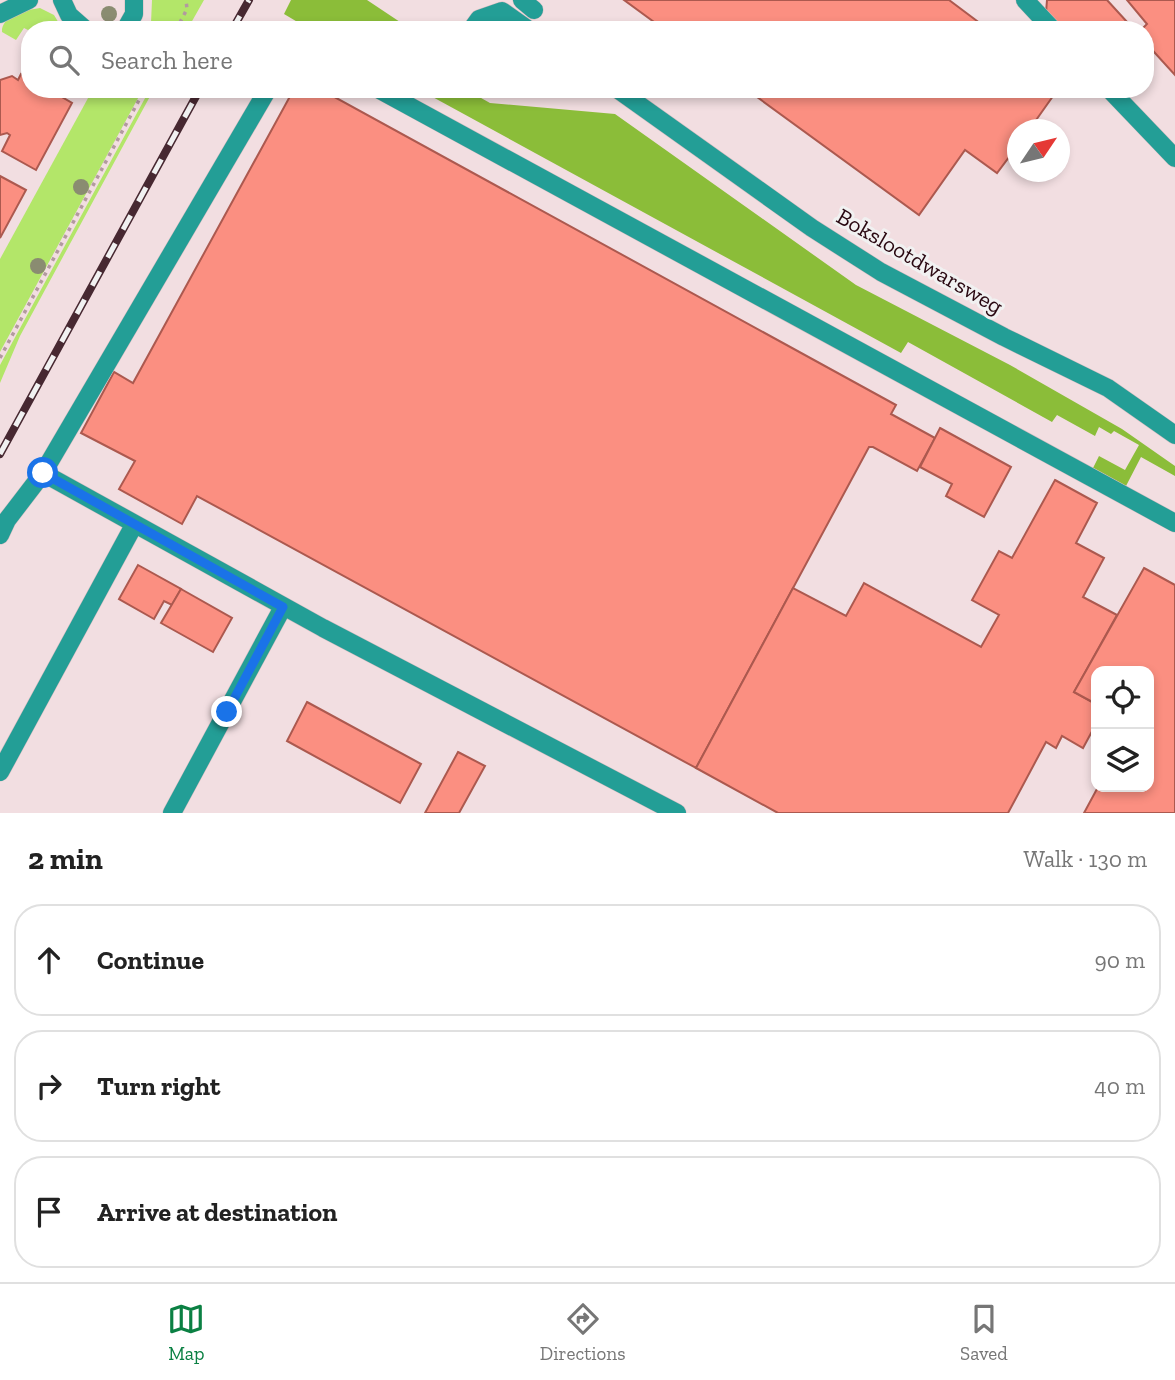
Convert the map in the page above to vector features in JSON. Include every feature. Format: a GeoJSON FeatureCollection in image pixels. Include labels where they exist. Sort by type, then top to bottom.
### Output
{"type":"FeatureCollection","features":[{"type":"Feature","properties":{"kind":"street"},"geometry":{"type":"LineString","coordinates":[[0,14],[29,0]]}},
{"type":"Feature","properties":{"kind":"street"},"geometry":{"type":"LineString","coordinates":[[62,0],[69,15],[76,21]]}},
{"type":"Feature","properties":{"kind":"street"},"geometry":{"type":"LineString","coordinates":[[130,21],[134,14],[134,0]]}},
{"type":"Feature","properties":{"kind":"street"},"geometry":{"type":"LineString","coordinates":[[1025,0],[1045,21]]}},
{"type":"Feature","properties":{"kind":"street"},"geometry":{"type":"LineString","coordinates":[[478,21],[502,11],[516,21]]}},
{"type":"Feature","properties":{"kind":"street"},"geometry":{"type":"LineString","coordinates":[[0,535],[7,520],[43,473],[263,98]]}},
{"type":"Feature","properties":{"kind":"street"},"geometry":{"type":"LineString","coordinates":[[395,98],[1175,523]]}},
{"type":"Feature","properties":{"kind":"street","name":"Bokslootdwarsweg"},"geometry":{"type":"LineString","coordinates":[[630,98],[812,228],[881,272],[1108,388],[1175,435]]}},
{"type":"Feature","properties":{"kind":"street"},"geometry":{"type":"LineString","coordinates":[[1118,98],[1175,158]]}},
{"type":"Feature","properties":{"kind":"street"},"geometry":{"type":"LineString","coordinates":[[43,473],[283,607],[667,811]]}},
{"type":"Feature","properties":{"kind":"street"},"geometry":{"type":"LineString","coordinates":[[0,772],[134,525]]}},
{"type":"Feature","properties":{"kind":"street"},"geometry":{"type":"LineString","coordinates":[[172,813],[283,607]]}},
{"type":"Feature","properties":{"kind":"path"},"geometry":{"type":"LineString","coordinates":[[181,21],[187,9],[186,0]]}},
{"type":"Feature","properties":{"kind":"path"},"geometry":{"type":"LineString","coordinates":[[0,358],[140,98]]}},
{"type":"Feature","properties":{"kind":"green space"},"geometry":{"type":"Polygon","coordinates":[[[152,0],[204,0],[192,21],[151,21],[152,0]]]}},
{"type":"Feature","properties":{"kind":"green space"},"geometry":{"type":"Polygon","coordinates":[[[291,0],[367,0],[398,21],[296,21],[284,14],[291,0]]]}},
{"type":"Feature","properties":{"kind":"green space"},"geometry":{"type":"Polygon","coordinates":[[[40,8],[54,15],[58,21],[21,21],[21,32],[16,40],[2,32],[3,26],[10,18],[40,8]]]}},
{"type":"Feature","properties":{"kind":"green space"},"geometry":{"type":"Polygon","coordinates":[[[88,98],[138,98],[0,352],[0,259],[88,98]]]}},
{"type":"Feature","properties":{"kind":"green space"},"geometry":{"type":"Polygon","coordinates":[[[145,98],[149,98],[20,336],[0,383],[0,365],[145,98]]]}},
{"type":"Feature","properties":{"kind":"green space"},"geometry":{"type":"Polygon","coordinates":[[[434,98],[481,98],[490,103],[615,114],[856,285],[1010,365],[1122,429],[1175,466],[1175,476],[1141,457],[1126,486],[1093,468],[1099,456],[1125,470],[1139,445],[1114,431],[1111,434],[1099,427],[1095,436],[1057,415],[1052,422],[908,342],[901,353],[434,98]]]}},
{"type":"Feature","properties":{"kind":"building"},"geometry":{"type":"Polygon","coordinates":[[[624,0],[949,0],[977,21],[653,21],[624,0]]]}},
{"type":"Feature","properties":{"kind":"building"},"geometry":{"type":"Polygon","coordinates":[[[1047,0],[1107,0],[1126,21],[1053,21],[1046,13],[1047,0]]]}},
{"type":"Feature","properties":{"kind":"building"},"geometry":{"type":"Polygon","coordinates":[[[1127,0],[1175,0],[1175,75],[1154,52],[1154,21],[1144,21],[1127,0]]]}},
{"type":"Feature","properties":{"kind":"building"},"geometry":{"type":"Polygon","coordinates":[[[21,74],[21,98],[63,98],[72,103],[36,170],[2,151],[10,135],[0,135],[0,80],[12,76],[18,80],[21,74]]]}},
{"type":"Feature","properties":{"kind":"building"},"geometry":{"type":"Polygon","coordinates":[[[289,98],[336,98],[896,405],[891,414],[935,438],[917,471],[869,447],[696,768],[197,496],[182,524],[119,489],[135,461],[81,433],[114,372],[133,383],[289,98]]]}},
{"type":"Feature","properties":{"kind":"building"},"geometry":{"type":"Polygon","coordinates":[[[758,98],[1052,98],[1037,119],[1007,119],[1007,160],[997,173],[965,150],[919,215],[758,98]]]}},
{"type":"Feature","properties":{"kind":"building"},"geometry":{"type":"Polygon","coordinates":[[[0,176],[26,190],[0,238],[0,176]]]}},
{"type":"Feature","properties":{"kind":"building"},"geometry":{"type":"Polygon","coordinates":[[[940,428],[1011,467],[984,517],[946,496],[952,484],[920,467],[940,428]]]}},
{"type":"Feature","properties":{"kind":"building"},"geometry":{"type":"Polygon","coordinates":[[[1055,480],[1097,503],[1076,543],[1104,558],[1083,597],[1117,615],[1074,692],[1091,701],[1091,733],[1083,748],[1062,736],[1056,748],[1046,742],[1008,813],[778,813],[696,768],[793,588],[846,616],[864,583],[981,647],[999,615],[972,600],[999,551],[1012,558],[1055,480]]]}},
{"type":"Feature","properties":{"kind":"building"},"geometry":{"type":"Polygon","coordinates":[[[138,565],[181,589],[172,605],[164,601],[154,619],[119,599],[138,565]]]}},
{"type":"Feature","properties":{"kind":"building"},"geometry":{"type":"Polygon","coordinates":[[[1144,568],[1175,585],[1175,813],[1084,813],[1095,792],[1154,792],[1154,666],[1091,666],[1091,701],[1074,692],[1144,568]]]}},
{"type":"Feature","properties":{"kind":"building"},"geometry":{"type":"Polygon","coordinates":[[[181,589],[232,618],[213,652],[161,623],[181,589]]]}},
{"type":"Feature","properties":{"kind":"building"},"geometry":{"type":"Polygon","coordinates":[[[307,702],[421,764],[400,803],[287,741],[307,702]]]}},
{"type":"Feature","properties":{"kind":"building"},"geometry":{"type":"Polygon","coordinates":[[[458,752],[485,766],[459,813],[425,813],[458,752]]]}},
{"type":"Feature","properties":{"kind":"railway"},"geometry":{"type":"LineString","coordinates":[[237,21],[249,0]]}},
{"type":"Feature","properties":{"kind":"railway"},"geometry":{"type":"LineString","coordinates":[[0,454],[195,98]]}},
{"type":"Feature","properties":{"kind":"route"},"geometry":{"type":"LineString","coordinates":[[43,473],[283,607],[227,712]]}}]}
